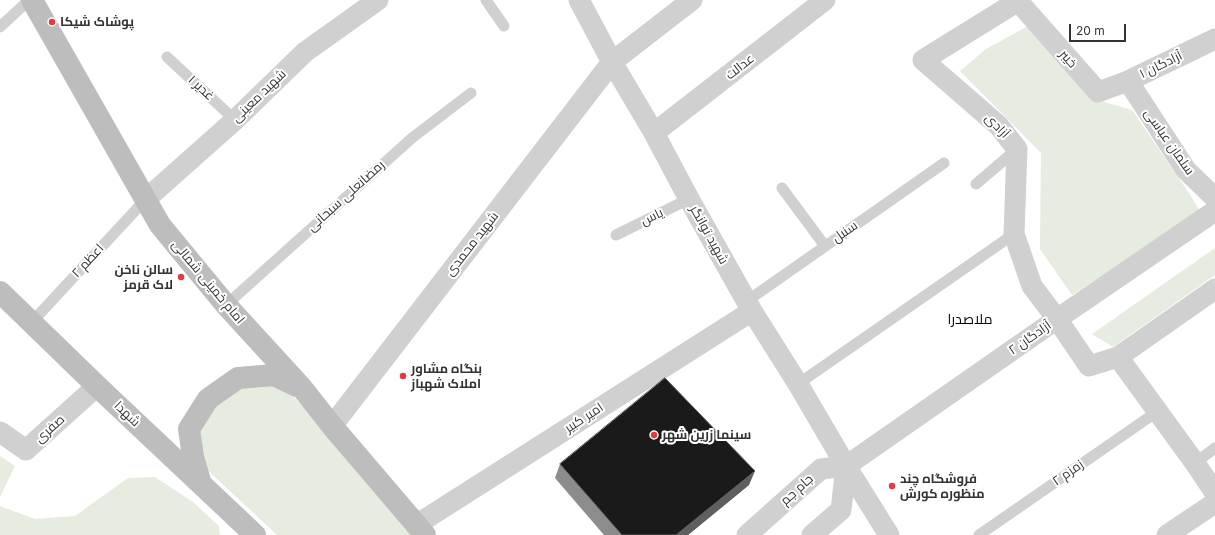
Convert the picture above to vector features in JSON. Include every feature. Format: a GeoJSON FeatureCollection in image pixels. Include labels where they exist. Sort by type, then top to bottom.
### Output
{"type":"FeatureCollection","features":[{"type":"Feature","properties":{"kind":"main road","name":"امام خمینی شمالی"},"geometry":{"type":"LineString","coordinates":[[31,0],[160,225],[226,305],[302,388],[332,426],[421,530]]}},
{"type":"Feature","properties":{"kind":"main road","name":"شهدا"},"geometry":{"type":"LineString","coordinates":[[4,303],[32,322],[97,386],[255,535]]}},
{"type":"Feature","properties":{"kind":"main road"},"geometry":{"type":"LineString","coordinates":[[201,484],[192,456],[189,430],[208,400],[238,378],[274,376],[302,388]]}},
{"type":"Feature","properties":{"kind":"street","name":"شهید معینی"},"geometry":{"type":"LineString","coordinates":[[145,200],[235,120],[305,52],[378,0]]}},
{"type":"Feature","properties":{"kind":"street","name":"شهید توانگر"},"geometry":{"type":"LineString","coordinates":[[579,0],[612,62],[654,133],[689,199],[750,306],[889,535]]}},
{"type":"Feature","properties":{"kind":"street","name":"شهید محمدی"},"geometry":{"type":"LineString","coordinates":[[332,426],[612,62],[692,0]]}},
{"type":"Feature","properties":{"kind":"street","name":"عدالت"},"geometry":{"type":"LineString","coordinates":[[654,133],[825,0]]}},
{"type":"Feature","properties":{"kind":"street","name":"خیبر"},"geometry":{"type":"LineString","coordinates":[[1018,0],[1098,92],[1128,81]]}},
{"type":"Feature","properties":{"kind":"street","name":"آزادی"},"geometry":{"type":"LineString","coordinates":[[1018,0],[923,60],[1000,126],[1017,149],[1014,234],[1032,286],[1057,319],[1089,366],[1118,357]]}},
{"type":"Feature","properties":{"kind":"street","name":"آزادگان ۱"},"geometry":{"type":"LineString","coordinates":[[1128,81],[1215,39]]}},
{"type":"Feature","properties":{"kind":"street","name":"سلمان عباسی"},"geometry":{"type":"LineString","coordinates":[[1128,81],[1186,170],[1215,198]]}},
{"type":"Feature","properties":{"kind":"street","name":"آزادگان ۲"},"geometry":{"type":"LineString","coordinates":[[846,466],[1215,211]]}},
{"type":"Feature","properties":{"kind":"street"},"geometry":{"type":"LineString","coordinates":[[1215,289],[1118,357],[1158,411],[1215,493]]}},
{"type":"Feature","properties":{"kind":"street","name":"امیر کبیر"},"geometry":{"type":"LineString","coordinates":[[421,530],[750,306]]}},
{"type":"Feature","properties":{"kind":"street","name":"صفری"},"geometry":{"type":"LineString","coordinates":[[0,432],[26,450],[97,386]]}},
{"type":"Feature","properties":{"kind":"street"},"geometry":{"type":"LineString","coordinates":[[812,535],[841,510],[846,466]]}},
{"type":"Feature","properties":{"kind":"street","name":"جام جم"},"geometry":{"type":"LineString","coordinates":[[747,535],[822,469],[846,466]]}},
{"type":"Feature","properties":{"kind":"street"},"geometry":{"type":"LineString","coordinates":[[1167,535],[1215,503]]}},
{"type":"Feature","properties":{"kind":"lane"},"geometry":{"type":"LineString","coordinates":[[0,27],[31,0]]}},
{"type":"Feature","properties":{"kind":"lane"},"geometry":{"type":"LineString","coordinates":[[486,0],[504,26]]}},
{"type":"Feature","properties":{"kind":"lane","name":"غدیر ۱"},"geometry":{"type":"LineString","coordinates":[[167,57],[235,120]]}},
{"type":"Feature","properties":{"kind":"lane","name":"رمضانعلی سبحانی"},"geometry":{"type":"LineString","coordinates":[[226,305],[407,142],[471,93]]}},
{"type":"Feature","properties":{"kind":"lane"},"geometry":{"type":"LineString","coordinates":[[976,184],[1017,149]]}},
{"type":"Feature","properties":{"kind":"lane","name":"سنبل"},"geometry":{"type":"LineString","coordinates":[[750,306],[825,246],[944,163]]}},
{"type":"Feature","properties":{"kind":"lane"},"geometry":{"type":"LineString","coordinates":[[782,188],[825,246]]}},
{"type":"Feature","properties":{"kind":"lane","name":"یاس"},"geometry":{"type":"LineString","coordinates":[[616,235],[689,199]]}},
{"type":"Feature","properties":{"kind":"lane","name":"اعظم ۲"},"geometry":{"type":"LineString","coordinates":[[32,322],[145,200]]}},
{"type":"Feature","properties":{"kind":"lane"},"geometry":{"type":"LineString","coordinates":[[798,384],[1014,234]]}},
{"type":"Feature","properties":{"kind":"lane","name":"زمزم ۲"},"geometry":{"type":"LineString","coordinates":[[978,535],[1158,411]]}},
{"type":"Feature","properties":{"kind":"lane"},"geometry":{"type":"LineString","coordinates":[[1195,463],[1215,448]]}},
{"type":"Feature","properties":{"kind":"shaded area"},"geometry":{"type":"Polygon","coordinates":[[[1030,25],[1091,98],[1132,110],[1201,213],[1072,295],[1040,249],[1041,153],[960,71],[986,49],[1030,25]]]}},
{"type":"Feature","properties":{"kind":"shaded area"},"geometry":{"type":"Polygon","coordinates":[[[1215,248],[1215,275],[1113,347],[1092,334],[1215,248]]]}},
{"type":"Feature","properties":{"kind":"shaded area"},"geometry":{"type":"Polygon","coordinates":[[[240,384],[280,386],[293,396],[415,535],[277,535],[200,463],[196,431],[213,404],[240,384]]]}},
{"type":"Feature","properties":{"kind":"shaded area"},"geometry":{"type":"Polygon","coordinates":[[[0,456],[15,466],[0,497],[0,456]]]}},
{"type":"Feature","properties":{"kind":"shaded area"},"geometry":{"type":"Polygon","coordinates":[[[155,477],[193,502],[219,526],[220,535],[0,535],[0,506],[35,519],[75,516],[128,478],[155,477]]]}},
{"type":"Feature","properties":{"kind":"building","name":"سینما زرین شهر"},"geometry":{"type":"Polygon","coordinates":[[[665,378],[755,471],[676,535],[622,535],[560,464],[665,378]]]}},
{"type":"Feature","properties":{"kind":"place","name":"پوشاک شیکا"},"geometry":{"type":"Point","coordinates":[52,22]}},
{"type":"Feature","properties":{"kind":"place","name":"سالن ناخن لاک قرمز"},"geometry":{"type":"Point","coordinates":[181,277]}},
{"type":"Feature","properties":{"kind":"place","name":"بنگاه مشاور املاک شهباز"},"geometry":{"type":"Point","coordinates":[403,376]}},
{"type":"Feature","properties":{"kind":"place","name":"سینما زرین شهر"},"geometry":{"type":"Point","coordinates":[654,435]}},
{"type":"Feature","properties":{"kind":"place","name":"فروشگاه چند منظوره کورش"},"geometry":{"type":"Point","coordinates":[892,486]}},
{"type":"Feature","properties":{"kind":"district","name":"ملاصدرا"},"geometry":{"type":"Point","coordinates":[970,320]}}]}
